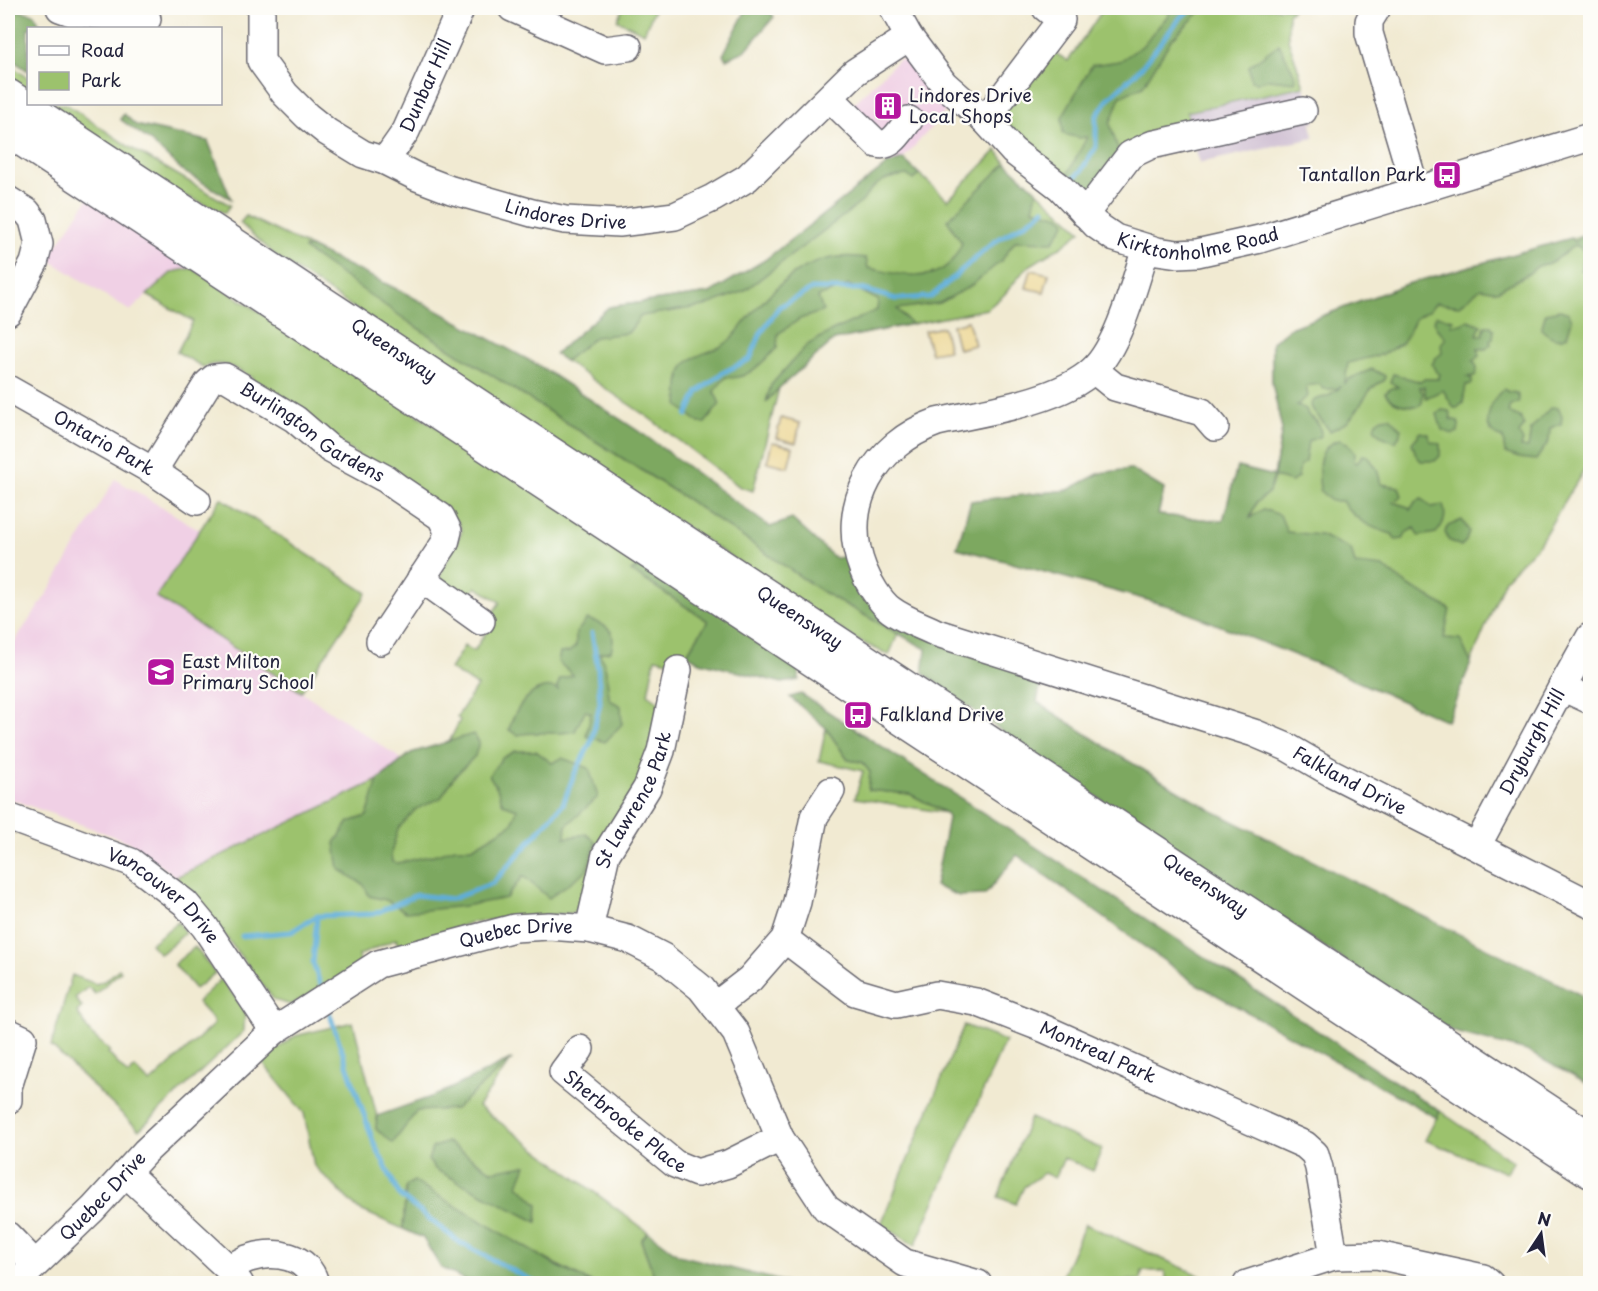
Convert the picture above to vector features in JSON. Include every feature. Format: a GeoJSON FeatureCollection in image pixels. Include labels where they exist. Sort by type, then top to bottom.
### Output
{"type":"FeatureCollection","features":[{"type":"Feature","properties":{"kind":"highway","name":"Queensway"},"geometry":{"type":"LineString","coordinates":[[8,96],[1590,1139]]}},
{"type":"Feature","properties":{"kind":"highway","name":"Queensway"},"geometry":{"type":"LineString","coordinates":[[8,130],[1590,1171]]}},
{"type":"Feature","properties":{"kind":"street"},"geometry":{"type":"LineString","coordinates":[[60,8],[74,13],[147,19]]}},
{"type":"Feature","properties":{"kind":"street","name":"Lindores Drive"},"geometry":{"type":"LineString","coordinates":[[261,8],[261,61],[285,94],[327,132],[363,154],[385,161],[451,190],[565,220],[619,223],[675,216],[713,198],[747,178],[855,72],[909,37]]}},
{"type":"Feature","properties":{"kind":"street","name":"Dunbar Hill"},"geometry":{"type":"LineString","coordinates":[[385,161],[406,131],[461,8]]}},
{"type":"Feature","properties":{"kind":"street"},"geometry":{"type":"LineString","coordinates":[[512,8],[605,50],[628,47]]}},
{"type":"Feature","properties":{"kind":"street","name":"Kirktonholme Road"},"geometry":{"type":"LineString","coordinates":[[893,8],[909,37],[944,84],[985,120],[1014,151],[1060,187],[1096,225],[1115,238],[1146,248],[1178,254],[1215,250],[1260,239],[1590,137]]}},
{"type":"Feature","properties":{"kind":"street"},"geometry":{"type":"LineString","coordinates":[[985,120],[1060,20],[1046,8]]}},
{"type":"Feature","properties":{"kind":"street"},"geometry":{"type":"LineString","coordinates":[[1377,8],[1369,21],[1369,33],[1416,191]]}},
{"type":"Feature","properties":{"kind":"street"},"geometry":{"type":"LineString","coordinates":[[830,98],[868,137],[884,146],[890,144],[909,120]]}},
{"type":"Feature","properties":{"kind":"street"},"geometry":{"type":"LineString","coordinates":[[1084,214],[1130,155],[1151,145],[1303,111]]}},
{"type":"Feature","properties":{"kind":"street"},"geometry":{"type":"LineString","coordinates":[[8,200],[27,212],[33,220],[39,244],[34,263],[8,312]]}},
{"type":"Feature","properties":{"kind":"street","name":"Falkland Drive"},"geometry":{"type":"LineString","coordinates":[[1146,248],[1132,292],[1111,344],[1094,370],[1070,387],[1039,398],[937,422],[921,428],[889,452],[867,479],[860,493],[857,507],[854,534],[859,558],[868,581],[891,610],[937,633],[1254,732],[1590,904]]}},
{"type":"Feature","properties":{"kind":"street"},"geometry":{"type":"LineString","coordinates":[[1094,370],[1115,387],[1202,412],[1215,428]]}},
{"type":"Feature","properties":{"kind":"street","name":"Burlington Gardens"},"geometry":{"type":"LineString","coordinates":[[153,471],[208,383],[214,378],[225,377],[295,419],[330,448],[386,479],[441,517],[448,531],[444,543],[380,641]]}},
{"type":"Feature","properties":{"kind":"street","name":"Ontario Park"},"geometry":{"type":"LineString","coordinates":[[8,389],[153,471],[197,501]]}},
{"type":"Feature","properties":{"kind":"street"},"geometry":{"type":"LineString","coordinates":[[421,578],[481,621]]}},
{"type":"Feature","properties":{"kind":"street","name":"Dryburgh Hill"},"geometry":{"type":"LineString","coordinates":[[1477,846],[1590,637]]}},
{"type":"Feature","properties":{"kind":"street","name":"St Lawrence Park"},"geometry":{"type":"LineString","coordinates":[[589,929],[606,854],[647,788],[661,751],[678,670]]}},
{"type":"Feature","properties":{"kind":"street"},"geometry":{"type":"LineString","coordinates":[[1562,687],[1590,700]]}},
{"type":"Feature","properties":{"kind":"street"},"geometry":{"type":"LineString","coordinates":[[715,1006],[750,979],[784,939],[797,902],[813,817],[831,791]]}},
{"type":"Feature","properties":{"kind":"street","name":"Vancouver Drive"},"geometry":{"type":"LineString","coordinates":[[8,817],[131,862],[185,903],[205,927],[274,1031]]}},
{"type":"Feature","properties":{"kind":"street","name":"Quebec Drive"},"geometry":{"type":"LineString","coordinates":[[15,1284],[93,1209],[145,1152],[274,1031],[378,964],[514,928],[549,926],[589,929],[628,939],[663,957],[701,988],[735,1033],[780,1138],[826,1208],[905,1263],[978,1284]]}},
{"type":"Feature","properties":{"kind":"street","name":"Montreal Park"},"geometry":{"type":"LineString","coordinates":[[784,939],[855,992],[896,1004],[938,995],[976,1002],[1045,1029],[1305,1145],[1315,1154],[1319,1168],[1334,1256]]}},
{"type":"Feature","properties":{"kind":"street"},"geometry":{"type":"LineString","coordinates":[[8,1032],[23,1039],[8,1088],[8,1100]]}},
{"type":"Feature","properties":{"kind":"street","name":"Sherbrooke Place"},"geometry":{"type":"LineString","coordinates":[[580,1049],[563,1072],[675,1164],[697,1173],[728,1164],[780,1138]]}},
{"type":"Feature","properties":{"kind":"street"},"geometry":{"type":"LineString","coordinates":[[126,1173],[234,1276],[247,1258],[263,1254],[298,1258],[310,1269],[315,1284]]}},
{"type":"Feature","properties":{"kind":"street"},"geometry":{"type":"LineString","coordinates":[[8,1236],[35,1264]]}},
{"type":"Feature","properties":{"kind":"street"},"geometry":{"type":"LineString","coordinates":[[1247,1284],[1334,1256],[1377,1255],[1483,1278],[1490,1284]]}},
{"type":"Feature","properties":{"kind":"shaded area"},"geometry":{"type":"Polygon","coordinates":[[[914,58],[954,102],[903,159],[888,164],[841,116],[898,60],[914,58]]]}},
{"type":"Feature","properties":{"kind":"shaded area"},"geometry":{"type":"Polygon","coordinates":[[[1304,86],[1308,101],[1311,100],[1315,123],[1311,123],[1314,138],[1199,163],[1187,112],[1304,86]]]}},
{"type":"Feature","properties":{"kind":"shaded area"},"geometry":{"type":"Polygon","coordinates":[[[88,199],[192,268],[172,272],[130,311],[54,263],[49,257],[88,199]]]}},
{"type":"Feature","properties":{"kind":"shaded area","name":"East Milton Primary School"},"geometry":{"type":"Polygon","coordinates":[[[115,479],[200,530],[221,498],[367,593],[302,692],[403,760],[378,780],[176,877],[127,841],[8,798],[8,651],[49,591],[115,479]]]}},
{"type":"Feature","properties":{"kind":"green space"},"geometry":{"type":"Polygon","coordinates":[[[8,8],[34,14],[41,27],[27,27],[27,70],[8,57],[8,8]]]}},
{"type":"Feature","properties":{"kind":"green space"},"geometry":{"type":"Polygon","coordinates":[[[623,8],[655,8],[644,33],[617,20],[623,8]]]}},
{"type":"Feature","properties":{"kind":"green space"},"geometry":{"type":"Polygon","coordinates":[[[747,8],[765,8],[763,11],[774,17],[745,51],[726,59],[723,55],[747,8]]]}},
{"type":"Feature","properties":{"kind":"green space"},"geometry":{"type":"Polygon","coordinates":[[[1104,8],[1294,8],[1288,14],[1288,39],[1304,86],[1187,112],[1191,132],[1083,192],[1003,120],[1000,109],[1047,48],[1068,61],[1104,8]]]}},
{"type":"Feature","properties":{"kind":"green space"},"geometry":{"type":"Polygon","coordinates":[[[1164,8],[1204,8],[1171,40],[1143,86],[1120,97],[1110,124],[1119,152],[1090,191],[1083,192],[1066,177],[1087,137],[1080,138],[1063,134],[1062,117],[1092,65],[1120,61],[1142,46],[1170,13],[1164,8]]]}},
{"type":"Feature","properties":{"kind":"green space"},"geometry":{"type":"Polygon","coordinates":[[[1279,44],[1296,77],[1295,82],[1269,79],[1251,81],[1249,66],[1279,44]]]}},
{"type":"Feature","properties":{"kind":"green space"},"geometry":{"type":"Polygon","coordinates":[[[8,63],[27,77],[27,92],[8,79],[8,63]]]}},
{"type":"Feature","properties":{"kind":"green space"},"geometry":{"type":"Polygon","coordinates":[[[46,105],[67,105],[131,148],[230,205],[225,213],[176,192],[46,105]]]}},
{"type":"Feature","properties":{"kind":"green space"},"geometry":{"type":"Polygon","coordinates":[[[124,114],[136,125],[208,141],[231,199],[184,172],[150,141],[120,119],[124,114]]]}},
{"type":"Feature","properties":{"kind":"green space"},"geometry":{"type":"Polygon","coordinates":[[[997,150],[1006,163],[1081,231],[1062,246],[1026,268],[1004,295],[987,309],[834,340],[779,388],[753,491],[740,487],[649,418],[555,354],[609,307],[710,293],[765,260],[888,164],[903,159],[948,200],[997,150]]]}},
{"type":"Feature","properties":{"kind":"green space"},"geometry":{"type":"Polygon","coordinates":[[[903,159],[919,174],[913,180],[907,175],[887,179],[876,185],[863,201],[744,291],[705,306],[641,316],[628,333],[595,337],[565,361],[555,354],[609,307],[710,293],[765,260],[888,164],[903,159]]]}},
{"type":"Feature","properties":{"kind":"green space"},"geometry":{"type":"Polygon","coordinates":[[[1006,163],[1037,191],[1033,209],[1060,216],[1066,222],[1053,242],[1015,241],[1002,260],[971,286],[940,303],[897,309],[911,324],[834,340],[766,402],[771,385],[807,345],[877,310],[878,300],[849,285],[818,297],[823,311],[800,319],[778,334],[777,348],[754,369],[741,376],[726,377],[714,391],[720,404],[705,423],[699,423],[678,405],[680,377],[684,366],[694,358],[720,347],[729,340],[774,290],[800,270],[831,258],[848,256],[866,258],[868,268],[911,276],[932,274],[941,270],[952,261],[962,243],[947,220],[1006,163]]]}},
{"type":"Feature","properties":{"kind":"green space"},"geometry":{"type":"Polygon","coordinates":[[[246,216],[310,247],[305,248],[416,327],[685,498],[823,592],[898,634],[889,655],[855,639],[278,258],[240,223],[246,216]]]}},
{"type":"Feature","properties":{"kind":"green space"},"geometry":{"type":"Polygon","coordinates":[[[1590,233],[1590,460],[1539,544],[1505,579],[1447,721],[1325,667],[1173,607],[957,548],[971,501],[1068,490],[1100,473],[1131,469],[1164,489],[1158,515],[1223,521],[1237,467],[1274,476],[1282,429],[1272,383],[1272,342],[1290,328],[1407,284],[1590,233]]]}},
{"type":"Feature","properties":{"kind":"green space"},"geometry":{"type":"Polygon","coordinates":[[[1590,233],[1589,273],[1581,270],[1582,260],[1586,254],[1575,245],[1553,262],[1538,266],[1497,291],[1481,288],[1459,306],[1436,303],[1416,318],[1403,342],[1384,354],[1348,363],[1345,383],[1372,369],[1385,376],[1384,381],[1368,393],[1353,416],[1342,425],[1330,431],[1311,405],[1314,400],[1328,396],[1342,386],[1336,389],[1324,389],[1319,384],[1306,386],[1308,396],[1297,405],[1306,409],[1308,415],[1318,423],[1321,436],[1308,441],[1305,462],[1300,466],[1298,477],[1292,482],[1274,477],[1269,492],[1256,503],[1250,518],[1263,509],[1280,515],[1287,532],[1320,535],[1351,549],[1355,564],[1383,567],[1409,586],[1450,609],[1444,638],[1460,639],[1471,663],[1447,721],[1325,667],[1173,607],[957,548],[971,501],[1068,490],[1100,473],[1131,469],[1164,489],[1158,515],[1223,521],[1237,467],[1274,476],[1282,429],[1272,383],[1272,342],[1290,328],[1407,284],[1571,238],[1574,242],[1582,235],[1590,233]]]}},
{"type":"Feature","properties":{"kind":"green space"},"geometry":{"type":"Polygon","coordinates":[[[310,247],[405,293],[536,364],[643,434],[770,527],[792,519],[835,558],[851,556],[875,605],[1042,676],[1037,702],[1122,757],[1213,811],[1581,995],[1589,1085],[1527,1051],[1451,1031],[1041,760],[923,673],[926,649],[823,592],[685,498],[416,327],[304,249],[310,247]]]}},
{"type":"Feature","properties":{"kind":"green space"},"geometry":{"type":"Polygon","coordinates":[[[192,268],[645,563],[632,571],[708,621],[687,654],[669,661],[655,658],[648,694],[659,702],[658,746],[586,904],[572,913],[472,922],[399,949],[396,939],[358,956],[361,966],[291,1005],[274,1000],[206,911],[176,877],[378,780],[411,753],[449,742],[460,720],[457,717],[477,686],[450,669],[464,646],[474,651],[494,620],[490,617],[500,602],[476,587],[466,601],[439,577],[462,531],[458,522],[250,383],[253,378],[223,364],[203,367],[177,352],[193,321],[147,295],[172,272],[192,268]]]}},
{"type":"Feature","properties":{"kind":"green space"},"geometry":{"type":"Polygon","coordinates":[[[1560,310],[1569,313],[1572,320],[1567,336],[1556,338],[1541,329],[1546,313],[1560,310]]]}},
{"type":"Feature","properties":{"kind":"green space"},"geometry":{"type":"Polygon","coordinates":[[[1436,315],[1453,320],[1452,325],[1462,324],[1468,320],[1481,325],[1477,335],[1483,335],[1485,326],[1491,326],[1494,330],[1493,338],[1490,340],[1491,344],[1486,349],[1478,349],[1479,356],[1473,361],[1477,368],[1476,374],[1468,377],[1472,379],[1472,384],[1466,385],[1463,403],[1454,408],[1443,390],[1426,398],[1424,387],[1419,387],[1423,393],[1422,403],[1418,406],[1404,405],[1391,400],[1385,393],[1398,387],[1390,382],[1393,374],[1421,382],[1424,379],[1438,379],[1440,374],[1436,372],[1432,364],[1442,353],[1441,344],[1446,338],[1437,329],[1434,321],[1436,315]]]}},
{"type":"Feature","properties":{"kind":"green space"},"geometry":{"type":"Polygon","coordinates":[[[1503,389],[1517,393],[1519,399],[1518,403],[1510,405],[1508,412],[1520,417],[1524,426],[1519,434],[1523,441],[1521,447],[1528,448],[1531,429],[1551,407],[1558,408],[1562,416],[1561,424],[1550,428],[1549,441],[1536,460],[1505,453],[1503,438],[1490,429],[1488,416],[1490,408],[1503,389]]]}},
{"type":"Feature","properties":{"kind":"green space"},"geometry":{"type":"Polygon","coordinates":[[[1442,410],[1449,411],[1450,419],[1458,421],[1458,432],[1453,434],[1442,430],[1437,414],[1442,410]]]}},
{"type":"Feature","properties":{"kind":"green space"},"geometry":{"type":"Polygon","coordinates":[[[1390,417],[1401,429],[1395,442],[1381,436],[1374,428],[1376,422],[1390,417]]]}},
{"type":"Feature","properties":{"kind":"green space"},"geometry":{"type":"Polygon","coordinates":[[[1421,432],[1429,434],[1430,441],[1440,444],[1440,456],[1435,461],[1421,461],[1416,455],[1412,443],[1421,432]]]}},
{"type":"Feature","properties":{"kind":"green space"},"geometry":{"type":"Polygon","coordinates":[[[1339,440],[1347,443],[1355,453],[1354,462],[1357,463],[1362,455],[1368,456],[1377,469],[1381,484],[1399,487],[1402,496],[1393,502],[1408,507],[1410,510],[1415,502],[1422,499],[1431,507],[1443,505],[1444,520],[1436,533],[1419,536],[1415,528],[1407,532],[1403,539],[1396,540],[1392,534],[1370,526],[1358,518],[1342,501],[1331,501],[1320,491],[1319,467],[1322,454],[1331,443],[1339,440]]]}},
{"type":"Feature","properties":{"kind":"green space"},"geometry":{"type":"Polygon","coordinates":[[[221,498],[367,593],[301,692],[156,597],[221,498]]]}},
{"type":"Feature","properties":{"kind":"green space"},"geometry":{"type":"Polygon","coordinates":[[[1462,520],[1469,531],[1466,541],[1461,546],[1448,540],[1445,532],[1448,526],[1462,520]]]}},
{"type":"Feature","properties":{"kind":"green space"},"geometry":{"type":"Polygon","coordinates":[[[645,563],[800,662],[799,680],[782,683],[700,662],[687,654],[708,621],[631,571],[645,563]]]}},
{"type":"Feature","properties":{"kind":"green space"},"geometry":{"type":"Polygon","coordinates":[[[587,619],[604,626],[613,637],[611,651],[599,653],[606,670],[610,700],[621,706],[622,724],[605,742],[586,736],[591,713],[585,711],[575,731],[517,735],[509,730],[515,714],[526,698],[541,689],[558,690],[560,679],[573,675],[558,662],[560,653],[569,652],[576,646],[576,633],[587,619]]]}},
{"type":"Feature","properties":{"kind":"green space"},"geometry":{"type":"Polygon","coordinates":[[[801,694],[1440,1111],[1437,1118],[1195,983],[1017,855],[985,895],[959,896],[935,886],[948,818],[946,813],[910,794],[868,790],[870,772],[862,762],[848,760],[826,728],[790,697],[801,694]]]}},
{"type":"Feature","properties":{"kind":"green space"},"geometry":{"type":"Polygon","coordinates":[[[826,728],[848,760],[862,762],[870,772],[869,790],[910,794],[946,813],[855,798],[863,771],[819,761],[826,728]]]}},
{"type":"Feature","properties":{"kind":"green space"},"geometry":{"type":"Polygon","coordinates":[[[473,734],[479,742],[475,756],[454,777],[441,798],[416,809],[398,829],[391,853],[392,862],[398,863],[434,855],[455,848],[472,848],[512,824],[517,809],[503,804],[489,775],[502,758],[515,751],[536,751],[552,763],[562,758],[589,768],[598,797],[566,826],[565,838],[586,834],[596,842],[587,870],[549,898],[523,876],[506,898],[464,906],[406,912],[386,900],[369,896],[364,885],[339,869],[335,843],[349,822],[367,816],[378,780],[411,753],[473,734]]]}},
{"type":"Feature","properties":{"kind":"green space"},"geometry":{"type":"Polygon","coordinates":[[[178,922],[185,933],[162,953],[159,953],[150,944],[178,922]]]}},
{"type":"Feature","properties":{"kind":"green space"},"geometry":{"type":"Polygon","coordinates":[[[195,947],[215,973],[195,989],[174,964],[195,947]]]}},
{"type":"Feature","properties":{"kind":"green space"},"geometry":{"type":"Polygon","coordinates":[[[119,969],[121,971],[95,994],[88,987],[75,998],[82,1007],[77,1012],[90,1033],[110,1051],[108,1053],[128,1075],[135,1068],[150,1083],[214,1024],[197,1002],[221,979],[245,1010],[244,1031],[139,1130],[51,1046],[72,975],[96,984],[106,980],[119,969]]]}},
{"type":"Feature","properties":{"kind":"green space"},"geometry":{"type":"Polygon","coordinates":[[[353,1022],[377,1116],[376,1129],[417,1110],[455,1109],[512,1059],[478,1106],[648,1232],[641,1241],[657,1283],[592,1283],[406,1186],[403,1229],[358,1209],[314,1166],[304,1113],[261,1061],[295,1036],[353,1022]]]}},
{"type":"Feature","properties":{"kind":"green space"},"geometry":{"type":"Polygon","coordinates":[[[964,1025],[1005,1041],[915,1246],[881,1224],[964,1025]]]}},
{"type":"Feature","properties":{"kind":"green space"},"geometry":{"type":"Polygon","coordinates":[[[512,1059],[455,1109],[417,1111],[393,1143],[376,1129],[377,1116],[439,1094],[512,1059]]]}},
{"type":"Feature","properties":{"kind":"green space"},"geometry":{"type":"Polygon","coordinates":[[[1440,1111],[1513,1162],[1506,1173],[1425,1140],[1440,1111]]]}},
{"type":"Feature","properties":{"kind":"green space"},"geometry":{"type":"Polygon","coordinates":[[[1030,1118],[1102,1149],[1093,1171],[1064,1158],[1055,1178],[1044,1173],[1024,1187],[1016,1204],[998,1197],[1030,1118]]]}},
{"type":"Feature","properties":{"kind":"green space"},"geometry":{"type":"Polygon","coordinates":[[[447,1142],[492,1171],[526,1165],[518,1185],[538,1204],[537,1222],[436,1170],[428,1160],[432,1148],[447,1142]]]}},
{"type":"Feature","properties":{"kind":"green space"},"geometry":{"type":"Polygon","coordinates":[[[414,1181],[555,1265],[592,1283],[471,1283],[441,1268],[423,1238],[403,1229],[406,1186],[414,1181]]]}},
{"type":"Feature","properties":{"kind":"green space"},"geometry":{"type":"Polygon","coordinates":[[[1085,1224],[1212,1281],[1167,1283],[1165,1271],[1142,1271],[1141,1280],[1114,1281],[1113,1284],[1059,1283],[1085,1224]]]}},
{"type":"Feature","properties":{"kind":"green space"},"geometry":{"type":"Polygon","coordinates":[[[648,1232],[679,1255],[789,1283],[657,1283],[641,1240],[648,1232]]]}},
{"type":"Feature","properties":{"kind":"sand"},"geometry":{"type":"Polygon","coordinates":[[[1031,270],[1049,274],[1044,292],[1026,288],[1031,270]]]}},
{"type":"Feature","properties":{"kind":"sand"},"geometry":{"type":"Polygon","coordinates":[[[968,321],[975,345],[958,349],[952,325],[968,321]]]}},
{"type":"Feature","properties":{"kind":"sand"},"geometry":{"type":"Polygon","coordinates":[[[943,327],[949,350],[931,353],[924,331],[943,327]]]}},
{"type":"Feature","properties":{"kind":"sand"},"geometry":{"type":"Polygon","coordinates":[[[781,418],[800,423],[796,443],[776,438],[781,418]]]}},
{"type":"Feature","properties":{"kind":"sand"},"geometry":{"type":"Polygon","coordinates":[[[772,442],[793,447],[788,467],[767,462],[772,442]]]}},
{"type":"Feature","properties":{"kind":"waterway"},"geometry":{"type":"LineString","coordinates":[[1068,184],[1081,171],[1096,147],[1096,117],[1109,98],[1140,69],[1180,18],[1192,8]]}},
{"type":"Feature","properties":{"kind":"waterway"},"geometry":{"type":"LineString","coordinates":[[687,415],[698,392],[724,372],[750,359],[761,333],[779,307],[812,289],[861,289],[896,299],[931,297],[994,242],[1037,216],[1044,209]]}},
{"type":"Feature","properties":{"kind":"waterway"},"geometry":{"type":"LineString","coordinates":[[242,936],[291,932],[317,916],[374,914],[416,895],[452,899],[493,883],[563,804],[574,775],[591,742],[600,703],[598,669],[592,633]]}},
{"type":"Feature","properties":{"kind":"waterway"},"geometry":{"type":"LineString","coordinates":[[317,916],[313,963],[320,984]]}},
{"type":"Feature","properties":{"kind":"waterway"},"geometry":{"type":"LineString","coordinates":[[329,1012],[373,1141],[400,1196],[459,1242],[538,1284]]}},
{"type":"Feature","properties":{"kind":"place","name":"Lindores Drive Local Shops"},"geometry":{"type":"Point","coordinates":[888,106]}},
{"type":"Feature","properties":{"kind":"place","name":"Tantallon Park"},"geometry":{"type":"Point","coordinates":[1447,175]}},
{"type":"Feature","properties":{"kind":"place","name":"East Milton Primary School"},"geometry":{"type":"Point","coordinates":[161,672]}},
{"type":"Feature","properties":{"kind":"place","name":"Falkland Drive"},"geometry":{"type":"Point","coordinates":[858,715]}}]}
